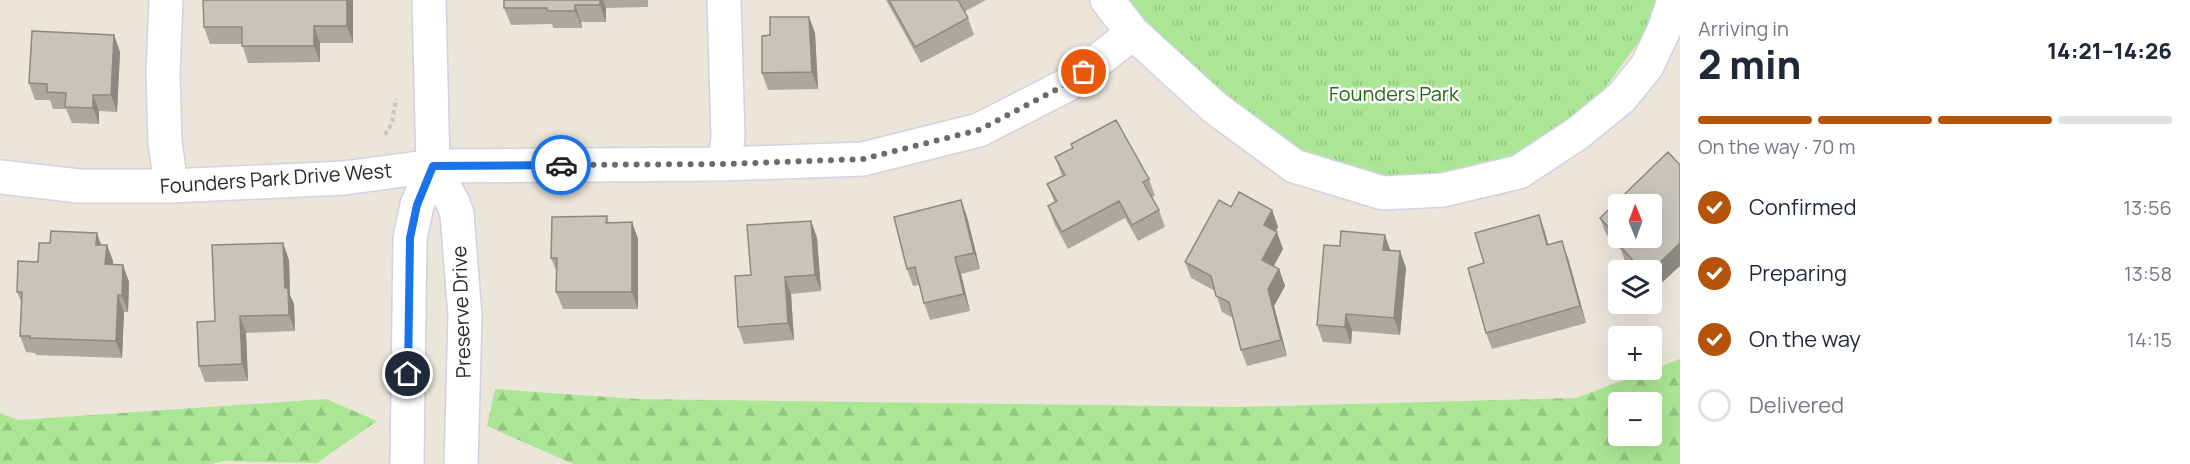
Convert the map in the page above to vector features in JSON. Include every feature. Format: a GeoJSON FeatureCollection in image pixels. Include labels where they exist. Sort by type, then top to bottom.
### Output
{"type":"FeatureCollection","features":[{"type":"Feature","properties":{"kind":"street"},"geometry":{"type":"LineString","coordinates":[[166,0],[163,74],[165,142],[171,186]]}},
{"type":"Feature","properties":{"kind":"street","name":"Preserve Drive"},"geometry":{"type":"LineString","coordinates":[[407,464],[410,238],[417,205],[433,166],[429,0]]}},
{"type":"Feature","properties":{"kind":"street"},"geometry":{"type":"LineString","coordinates":[[724,0],[728,136],[725,164]]}},
{"type":"Feature","properties":{"kind":"street"},"geometry":{"type":"LineString","coordinates":[[1107,0],[1132,33],[1214,107],[1294,166],[1383,193],[1443,190],[1519,172],[1578,133],[1622,97],[1647,66],[1664,30],[1674,0]]}},
{"type":"Feature","properties":{"kind":"street","name":"Founders Park Drive West"},"geometry":{"type":"LineString","coordinates":[[0,177],[79,186],[171,186],[344,178],[433,166],[725,164],[863,159],[979,130],[1067,84],[1132,33]]}},
{"type":"Feature","properties":{"kind":"street","name":"Preserve Drive"},"geometry":{"type":"LineString","coordinates":[[433,166],[457,214],[465,316],[461,464]]}},
{"type":"Feature","properties":{"kind":"green space","name":"Founders Park"},"geometry":{"type":"Polygon","coordinates":[[[1110,0],[1657,0],[1653,22],[1581,121],[1498,167],[1390,191],[1297,161],[1110,0]]]}},
{"type":"Feature","properties":{"kind":"green space"},"geometry":{"type":"Polygon","coordinates":[[[1680,359],[1680,464],[573,464],[487,426],[495,389],[636,399],[1239,407],[1576,398],[1624,380],[1662,380],[1662,366],[1680,359]]]}},
{"type":"Feature","properties":{"kind":"green space"},"geometry":{"type":"Polygon","coordinates":[[[326,399],[377,421],[317,463],[223,461],[212,464],[0,464],[0,413],[19,420],[326,399]]]}},
{"type":"Feature","properties":{"kind":"building"},"geometry":{"type":"Polygon","coordinates":[[[203,0],[347,0],[347,26],[314,26],[314,46],[242,46],[242,27],[204,27],[203,0]]]}},
{"type":"Feature","properties":{"kind":"building"},"geometry":{"type":"Polygon","coordinates":[[[504,0],[600,0],[600,5],[575,5],[575,11],[547,11],[547,8],[504,8],[504,0]]]}},
{"type":"Feature","properties":{"kind":"building"},"geometry":{"type":"Polygon","coordinates":[[[889,0],[958,0],[968,18],[915,47],[889,0]]]}},
{"type":"Feature","properties":{"kind":"building"},"geometry":{"type":"Polygon","coordinates":[[[770,17],[809,17],[812,72],[762,73],[762,36],[770,35],[770,17]]]}},
{"type":"Feature","properties":{"kind":"building"},"geometry":{"type":"Polygon","coordinates":[[[32,31],[114,35],[111,95],[93,95],[93,108],[65,107],[66,93],[47,92],[47,84],[29,83],[32,31]]]}},
{"type":"Feature","properties":{"kind":"building"},"geometry":{"type":"Polygon","coordinates":[[[1116,120],[1149,179],[1143,182],[1159,210],[1132,225],[1119,201],[1062,232],[1048,206],[1057,201],[1047,184],[1065,175],[1055,157],[1073,148],[1071,144],[1116,120]]]}},
{"type":"Feature","properties":{"kind":"building"},"geometry":{"type":"Polygon","coordinates":[[[1668,152],[1680,165],[1680,243],[1662,260],[1633,260],[1622,248],[1662,248],[1662,194],[1625,194],[1668,152]]]}},
{"type":"Feature","properties":{"kind":"building"},"geometry":{"type":"Polygon","coordinates":[[[1239,192],[1272,210],[1264,225],[1277,232],[1262,260],[1279,269],[1268,289],[1281,340],[1241,350],[1229,302],[1216,296],[1211,276],[1185,262],[1219,200],[1231,207],[1239,192]]]}},
{"type":"Feature","properties":{"kind":"building"},"geometry":{"type":"Polygon","coordinates":[[[961,200],[974,253],[955,257],[964,294],[924,303],[915,267],[907,269],[894,217],[961,200]]]}},
{"type":"Feature","properties":{"kind":"building"},"geometry":{"type":"Polygon","coordinates":[[[1608,210],[1608,227],[1600,218],[1608,210]]]}},
{"type":"Feature","properties":{"kind":"building"},"geometry":{"type":"Polygon","coordinates":[[[1539,215],[1547,245],[1562,241],[1580,306],[1486,333],[1468,268],[1484,263],[1475,233],[1539,215]]]}},
{"type":"Feature","properties":{"kind":"building"},"geometry":{"type":"Polygon","coordinates":[[[607,216],[606,223],[632,222],[632,292],[556,292],[557,258],[551,258],[552,217],[607,216]]]}},
{"type":"Feature","properties":{"kind":"building"},"geometry":{"type":"Polygon","coordinates":[[[811,221],[815,275],[785,277],[788,323],[738,327],[735,276],[751,275],[747,225],[811,221]]]}},
{"type":"Feature","properties":{"kind":"building"},"geometry":{"type":"Polygon","coordinates":[[[51,231],[97,233],[96,245],[107,245],[105,264],[123,265],[122,296],[118,295],[116,341],[20,336],[22,292],[17,292],[18,261],[38,262],[39,243],[50,243],[51,231]]]}},
{"type":"Feature","properties":{"kind":"building"},"geometry":{"type":"Polygon","coordinates":[[[1341,231],[1385,235],[1383,250],[1400,251],[1394,318],[1346,314],[1345,327],[1317,325],[1324,245],[1340,246],[1341,231]]]}},
{"type":"Feature","properties":{"kind":"building"},"geometry":{"type":"Polygon","coordinates":[[[283,243],[289,315],[240,316],[242,364],[199,366],[197,322],[215,321],[212,245],[283,243]]]}},
{"type":"Feature","properties":{"kind":"way so far"},"geometry":{"type":"LineString","coordinates":[[561,165],[725,164],[863,159],[979,130],[1067,84],[1084,72]]}},
{"type":"Feature","properties":{"kind":"route"},"geometry":{"type":"LineString","coordinates":[[408,374],[410,238],[417,205],[433,166],[561,165]]}}]}
